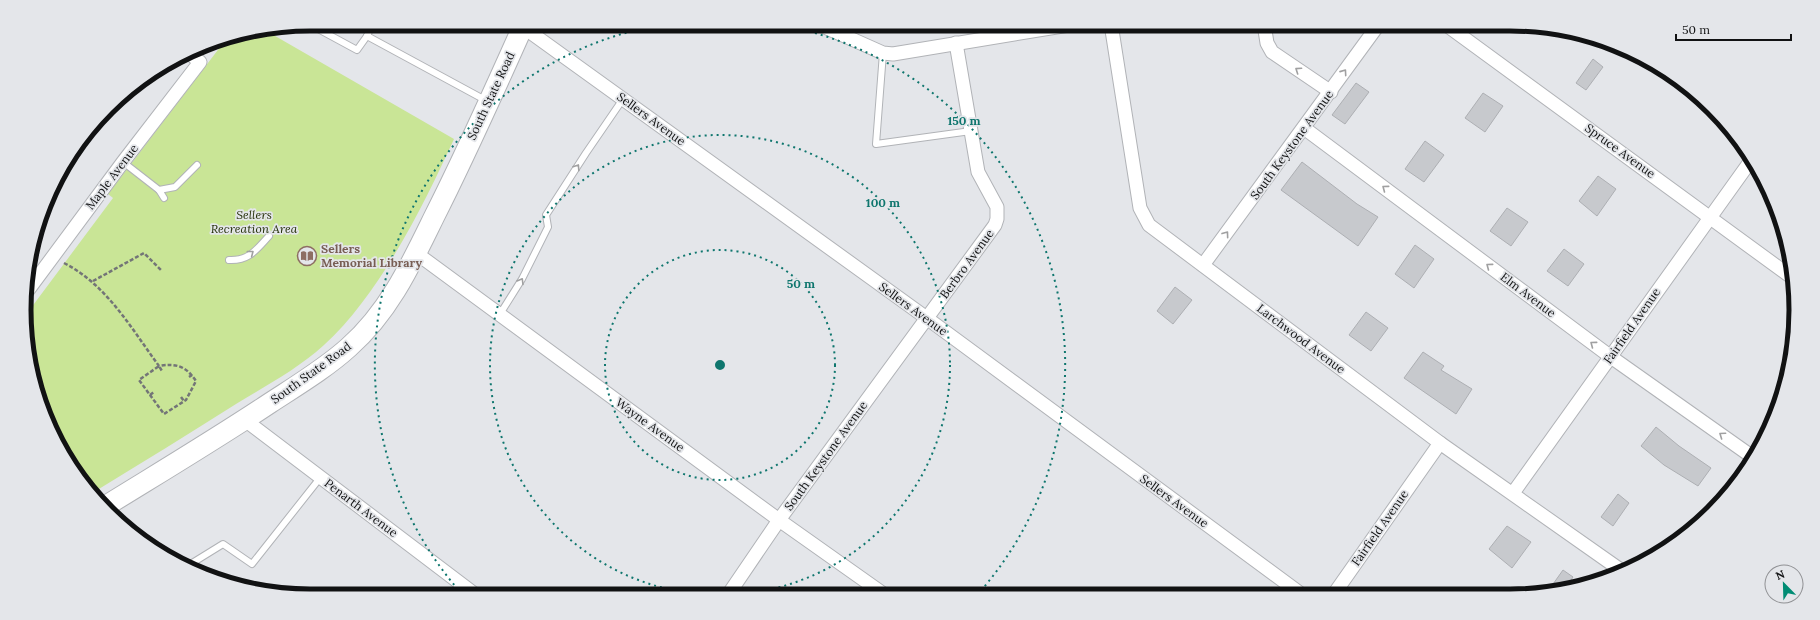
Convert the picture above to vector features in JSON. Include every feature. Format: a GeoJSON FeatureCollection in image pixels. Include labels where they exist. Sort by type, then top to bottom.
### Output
{"type":"FeatureCollection","features":[{"type":"Feature","properties":{"kind":"main road","name":"South State Road"},"geometry":{"type":"LineString","coordinates":[[110,504],[245,420],[295,387],[349,347],[393,296],[450,186],[520,31]]}},
{"type":"Feature","properties":{"kind":"street","name":"Sellers Avenue"},"geometry":{"type":"LineString","coordinates":[[531,31],[928,319],[1294,589]]}},
{"type":"Feature","properties":{"kind":"street"},"geometry":{"type":"LineString","coordinates":[[834,31],[883,53],[893,54],[1033,31]]}},
{"type":"Feature","properties":{"kind":"street","name":"Larchwood Avenue"},"geometry":{"type":"LineString","coordinates":[[1112,31],[1140,208],[1149,225],[1440,443],[1617,568]]}},
{"type":"Feature","properties":{"kind":"street"},"geometry":{"type":"LineString","coordinates":[[1265,31],[1267,43],[1272,52],[1331,92]]}},
{"type":"Feature","properties":{"kind":"street","name":"South Keystone Avenue"},"geometry":{"type":"LineString","coordinates":[[1203,265],[1331,92],[1374,31]]}},
{"type":"Feature","properties":{"kind":"street","name":"Spruce Avenue"},"geometry":{"type":"LineString","coordinates":[[1455,31],[1787,274]]}},
{"type":"Feature","properties":{"kind":"street","name":"Berbro Avenue"},"geometry":{"type":"LineString","coordinates":[[928,319],[995,225],[997,219],[997,207],[978,172],[956,44]]}},
{"type":"Feature","properties":{"kind":"street","name":"Maple Avenue"},"geometry":{"type":"LineString","coordinates":[[32,284],[123,162],[200,62],[194,57]]}},
{"type":"Feature","properties":{"kind":"street","name":"Elm Avenue"},"geometry":{"type":"LineString","coordinates":[[1304,128],[1611,357],[1749,454]]}},
{"type":"Feature","properties":{"kind":"street","name":"Fairfield Avenue"},"geometry":{"type":"LineString","coordinates":[[1513,493],[1748,164]]}},
{"type":"Feature","properties":{"kind":"street","name":"Wayne Avenue"},"geometry":{"type":"LineString","coordinates":[[416,253],[779,520],[877,589]]}},
{"type":"Feature","properties":{"kind":"street","name":"South Keystone Avenue"},"geometry":{"type":"LineString","coordinates":[[732,589],[779,520],[928,319]]}},
{"type":"Feature","properties":{"kind":"street","name":"Penarth Avenue"},"geometry":{"type":"LineString","coordinates":[[245,420],[467,589]]}},
{"type":"Feature","properties":{"kind":"street","name":"Fairfield Avenue"},"geometry":{"type":"LineString","coordinates":[[1338,589],[1440,443]]}},
{"type":"Feature","properties":{"kind":"lane"},"geometry":{"type":"LineString","coordinates":[[322,31],[357,50],[369,31]]}},
{"type":"Feature","properties":{"kind":"lane"},"geometry":{"type":"LineString","coordinates":[[367,36],[488,102]]}},
{"type":"Feature","properties":{"kind":"lane"},"geometry":{"type":"LineString","coordinates":[[883,53],[876,144],[971,131]]}},
{"type":"Feature","properties":{"kind":"lane"},"geometry":{"type":"LineString","coordinates":[[500,314],[522,279],[548,227],[546,215],[586,152],[623,99]]}},
{"type":"Feature","properties":{"kind":"lane"},"geometry":{"type":"LineString","coordinates":[[123,162],[159,190],[164,198]]}},
{"type":"Feature","properties":{"kind":"lane"},"geometry":{"type":"LineString","coordinates":[[159,190],[175,187],[197,165]]}},
{"type":"Feature","properties":{"kind":"lane"},"geometry":{"type":"LineString","coordinates":[[229,260],[239,260],[251,255],[269,236]]}},
{"type":"Feature","properties":{"kind":"lane"},"geometry":{"type":"LineString","coordinates":[[193,563],[222,544],[252,564],[320,478]]}},
{"type":"Feature","properties":{"kind":"path"},"geometry":{"type":"LineString","coordinates":[[94,282],[144,253],[161,270]]}},
{"type":"Feature","properties":{"kind":"path"},"geometry":{"type":"LineString","coordinates":[[53,257],[94,282],[110,300],[162,371]]}},
{"type":"Feature","properties":{"kind":"path"},"geometry":{"type":"LineString","coordinates":[[170,364],[189,370],[192,375],[196,381],[184,401],[164,414],[139,380],[159,366],[170,364]]}},
{"type":"Feature","properties":{"kind":"path"},"geometry":{"type":"LineString","coordinates":[[150,395],[154,392]]}},
{"type":"Feature","properties":{"kind":"path"},"geometry":{"type":"LineString","coordinates":[[181,397],[184,401]]}},
{"type":"Feature","properties":{"kind":"green space","name":"Sellers Recreation Area"},"geometry":{"type":"Polygon","coordinates":[[[271,34],[454,139],[414,221],[381,276],[344,325],[324,345],[314,354],[281,377],[97,490],[68,450],[52,417],[36,364],[33,346],[31,310],[31,308],[113,198],[108,194],[221,46],[271,34]]]}},
{"type":"Feature","properties":{"kind":"building"},"geometry":{"type":"Polygon","coordinates":[[[1593,59],[1603,67],[1586,90],[1576,83],[1593,59]]]}},
{"type":"Feature","properties":{"kind":"building"},"geometry":{"type":"Polygon","coordinates":[[[1356,83],[1369,92],[1345,124],[1332,115],[1356,83]]]}},
{"type":"Feature","properties":{"kind":"building"},"geometry":{"type":"Polygon","coordinates":[[[1483,93],[1503,106],[1485,132],[1465,118],[1483,93]]]}},
{"type":"Feature","properties":{"kind":"building"},"geometry":{"type":"Polygon","coordinates":[[[1425,141],[1444,155],[1424,182],[1405,169],[1425,141]]]}},
{"type":"Feature","properties":{"kind":"building"},"geometry":{"type":"Polygon","coordinates":[[[1302,162],[1357,204],[1378,217],[1358,246],[1281,190],[1302,162]]]}},
{"type":"Feature","properties":{"kind":"building"},"geometry":{"type":"Polygon","coordinates":[[[1598,176],[1616,189],[1597,216],[1579,201],[1598,176]]]}},
{"type":"Feature","properties":{"kind":"building"},"geometry":{"type":"Polygon","coordinates":[[[1507,208],[1528,222],[1511,246],[1490,231],[1507,208]]]}},
{"type":"Feature","properties":{"kind":"building"},"geometry":{"type":"Polygon","coordinates":[[[1415,245],[1434,259],[1414,288],[1395,274],[1415,245]]]}},
{"type":"Feature","properties":{"kind":"building"},"geometry":{"type":"Polygon","coordinates":[[[1564,249],[1584,264],[1568,286],[1547,271],[1564,249]]]}},
{"type":"Feature","properties":{"kind":"building"},"geometry":{"type":"Polygon","coordinates":[[[1175,287],[1192,300],[1173,324],[1157,311],[1175,287]]]}},
{"type":"Feature","properties":{"kind":"building"},"geometry":{"type":"Polygon","coordinates":[[[1366,312],[1388,328],[1371,351],[1349,335],[1366,312]]]}},
{"type":"Feature","properties":{"kind":"building"},"geometry":{"type":"Polygon","coordinates":[[[1423,352],[1444,366],[1441,370],[1472,389],[1456,414],[1404,378],[1423,352]]]}},
{"type":"Feature","properties":{"kind":"building"},"geometry":{"type":"Polygon","coordinates":[[[1656,427],[1679,446],[1711,468],[1698,486],[1664,465],[1641,446],[1656,427]]]}},
{"type":"Feature","properties":{"kind":"building"},"geometry":{"type":"Polygon","coordinates":[[[1618,494],[1629,503],[1613,526],[1601,517],[1618,494]]]}},
{"type":"Feature","properties":{"kind":"building"},"geometry":{"type":"Polygon","coordinates":[[[1507,526],[1531,542],[1512,568],[1489,549],[1507,526]]]}},
{"type":"Feature","properties":{"kind":"building"},"geometry":{"type":"Polygon","coordinates":[[[1563,570],[1573,577],[1570,582],[1552,586],[1563,570]]]}},
{"type":"Feature","properties":{"kind":"place","name":"Sellers Memorial Library"},"geometry":{"type":"Point","coordinates":[307,256]}}]}
